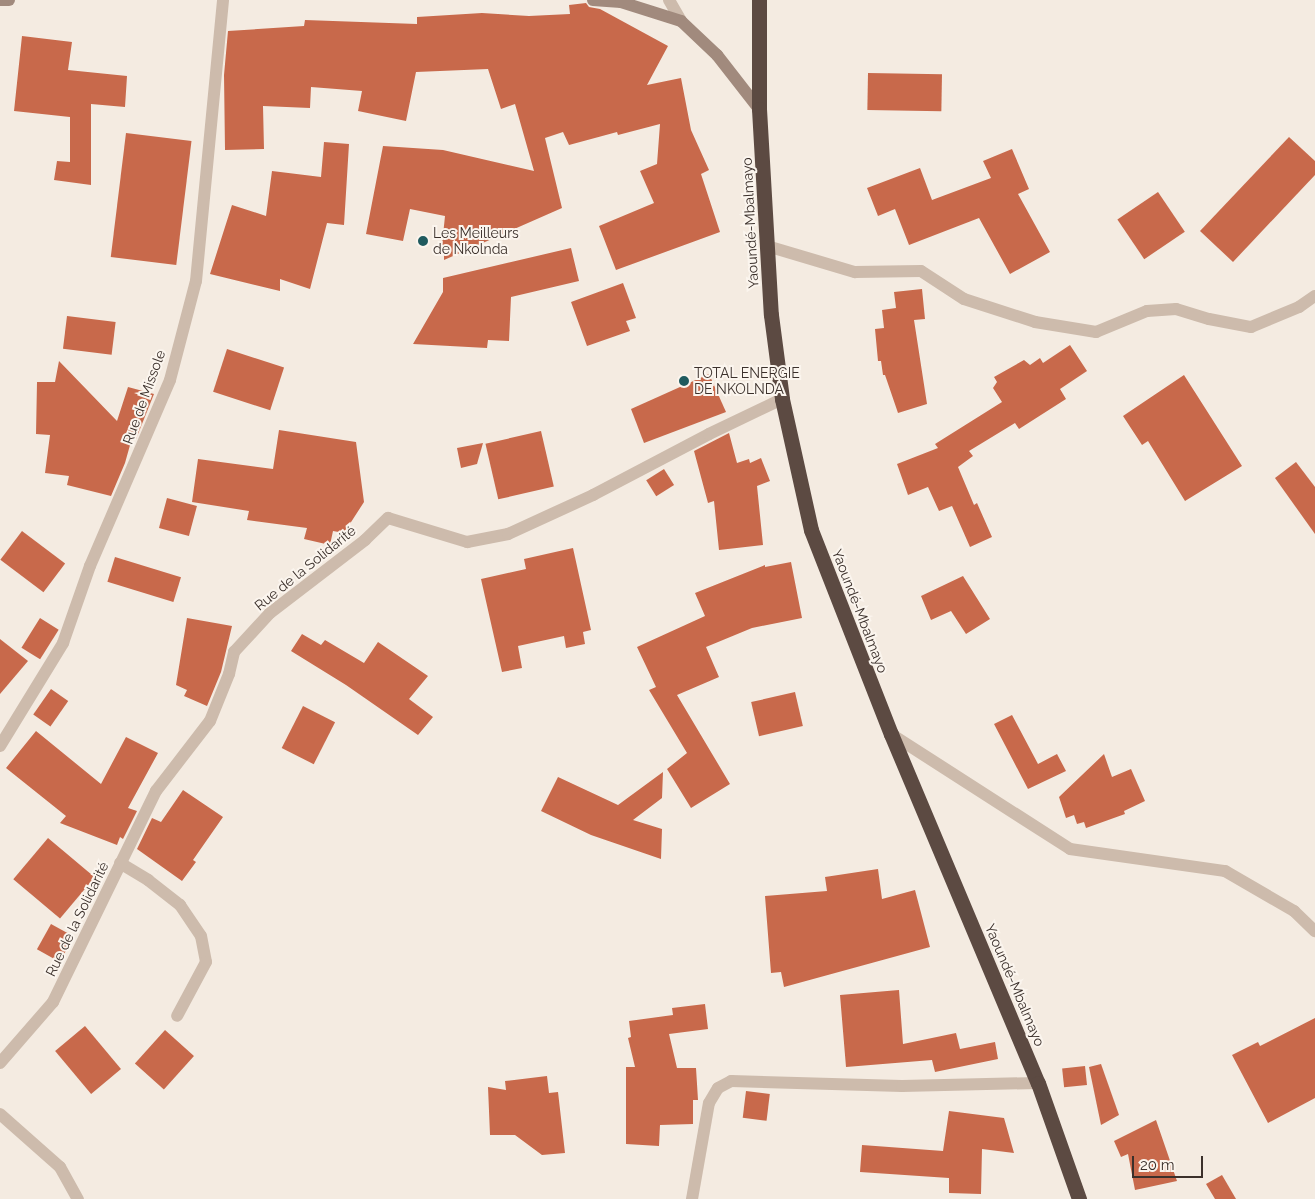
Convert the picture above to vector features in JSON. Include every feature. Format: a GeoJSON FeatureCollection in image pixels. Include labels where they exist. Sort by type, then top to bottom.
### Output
{"type":"FeatureCollection","features":[{"type":"Feature","properties":{"kind":"highway","name":"Yaoundé-Mbalmayo"},"geometry":{"type":"LineString","coordinates":[[759,0],[759,109],[771,315],[782,399],[811,530],[890,734],[1038,1082],[1079,1199]]}},
{"type":"Feature","properties":{"kind":"street"},"geometry":{"type":"LineString","coordinates":[[0,0],[9,0]]}},
{"type":"Feature","properties":{"kind":"street","name":"Rue de Missole"},"geometry":{"type":"LineString","coordinates":[[0,746],[63,643],[90,566],[170,380],[196,281],[223,0]]}},
{"type":"Feature","properties":{"kind":"street"},"geometry":{"type":"LineString","coordinates":[[593,0],[621,2],[681,21]]}},
{"type":"Feature","properties":{"kind":"street"},"geometry":{"type":"LineString","coordinates":[[669,0],[681,21],[717,54],[759,109]]}},
{"type":"Feature","properties":{"kind":"street"},"geometry":{"type":"LineString","coordinates":[[767,246],[855,272],[921,271],[964,299],[1035,322],[1096,332],[1147,311],[1176,309],[1209,319],[1251,327],[1299,307],[1315,296]]}},
{"type":"Feature","properties":{"kind":"street","name":"Rue de la Solidarité"},"geometry":{"type":"LineString","coordinates":[[0,1063],[53,1002],[156,791],[210,721],[229,674],[234,652],[270,613],[365,540],[388,518],[467,542],[508,534],[593,495],[709,434],[782,399]]}},
{"type":"Feature","properties":{"kind":"street"},"geometry":{"type":"LineString","coordinates":[[890,734],[1070,849],[1225,871],[1294,910],[1315,931]]}},
{"type":"Feature","properties":{"kind":"street"},"geometry":{"type":"LineString","coordinates":[[120,863],[148,880],[180,905],[201,936],[206,962],[177,1016]]}},
{"type":"Feature","properties":{"kind":"street"},"geometry":{"type":"LineString","coordinates":[[692,1199],[709,1103],[718,1088],[731,1081],[902,1086],[1038,1082]]}},
{"type":"Feature","properties":{"kind":"street"},"geometry":{"type":"LineString","coordinates":[[0,1114],[60,1167],[78,1199]]}},
{"type":"Feature","properties":{"kind":"building"},"geometry":{"type":"Polygon","coordinates":[[[586,3],[589,7],[600,9],[668,46],[647,85],[681,78],[691,130],[709,170],[701,174],[720,232],[616,270],[599,226],[654,203],[640,171],[657,164],[660,124],[618,135],[617,132],[569,145],[563,132],[545,138],[562,208],[444,260],[444,245],[442,245],[445,216],[410,209],[403,241],[366,234],[383,146],[443,150],[534,171],[515,104],[501,109],[488,69],[416,72],[406,121],[358,111],[362,91],[311,87],[310,108],[263,106],[264,149],[225,150],[224,75],[228,31],[304,26],[305,20],[417,24],[417,17],[482,13],[529,16],[570,14],[569,5],[586,3]]]}},
{"type":"Feature","properties":{"kind":"building"},"geometry":{"type":"Polygon","coordinates":[[[22,36],[72,42],[68,70],[127,76],[125,107],[91,104],[91,185],[54,180],[57,161],[70,162],[70,117],[14,111],[22,36]]]}},
{"type":"Feature","properties":{"kind":"building"},"geometry":{"type":"Polygon","coordinates":[[[868,73],[942,74],[941,111],[867,110],[868,73]]]}},
{"type":"Feature","properties":{"kind":"building"},"geometry":{"type":"Polygon","coordinates":[[[126,133],[192,141],[176,265],[111,257],[126,133]]]}},
{"type":"Feature","properties":{"kind":"building"},"geometry":{"type":"Polygon","coordinates":[[[1289,137],[1315,161],[1315,175],[1233,262],[1200,231],[1289,137]]]}},
{"type":"Feature","properties":{"kind":"building"},"geometry":{"type":"Polygon","coordinates":[[[324,142],[349,144],[344,225],[327,223],[310,289],[280,279],[280,291],[210,274],[232,205],[266,216],[272,171],[321,177],[324,142]]]}},
{"type":"Feature","properties":{"kind":"building"},"geometry":{"type":"Polygon","coordinates":[[[1012,149],[1029,189],[1018,194],[1050,252],[1010,274],[979,218],[909,245],[895,209],[878,216],[867,188],[920,168],[932,200],[991,178],[983,161],[1012,149]]]}},
{"type":"Feature","properties":{"kind":"building"},"geometry":{"type":"Polygon","coordinates":[[[1158,192],[1185,232],[1144,259],[1117,219],[1158,192]]]}},
{"type":"Feature","properties":{"kind":"building"},"geometry":{"type":"Polygon","coordinates":[[[571,248],[579,281],[511,297],[509,341],[488,340],[487,348],[413,344],[443,292],[443,278],[571,248]]]}},
{"type":"Feature","properties":{"kind":"building"},"geometry":{"type":"Polygon","coordinates":[[[623,283],[636,318],[626,321],[630,331],[587,346],[571,302],[623,283]]]}},
{"type":"Feature","properties":{"kind":"building"},"geometry":{"type":"Polygon","coordinates":[[[922,289],[925,319],[914,320],[927,404],[898,413],[885,375],[883,375],[881,361],[878,361],[875,329],[884,328],[882,310],[896,308],[894,292],[922,289]]]}},
{"type":"Feature","properties":{"kind":"building"},"geometry":{"type":"Polygon","coordinates":[[[67,316],[116,322],[112,355],[63,349],[67,316]]]}},
{"type":"Feature","properties":{"kind":"building"},"geometry":{"type":"Polygon","coordinates":[[[1070,345],[1087,371],[1060,389],[1066,399],[1019,429],[1015,423],[969,451],[973,456],[958,467],[974,505],[977,503],[992,537],[970,547],[952,506],[939,511],[928,487],[908,495],[897,464],[938,448],[935,444],[1002,402],[993,388],[997,382],[994,377],[1024,360],[1030,365],[1040,358],[1043,363],[1070,345]]]}},
{"type":"Feature","properties":{"kind":"building"},"geometry":{"type":"Polygon","coordinates":[[[227,349],[284,368],[270,410],[213,392],[227,349]]]}},
{"type":"Feature","properties":{"kind":"building"},"geometry":{"type":"Polygon","coordinates":[[[59,361],[117,421],[128,387],[154,394],[136,439],[132,438],[125,463],[111,496],[67,485],[69,476],[45,473],[50,435],[36,434],[37,382],[55,382],[59,361]]]}},
{"type":"Feature","properties":{"kind":"building"},"geometry":{"type":"Polygon","coordinates":[[[709,374],[726,412],[644,443],[631,409],[709,374]]]}},
{"type":"Feature","properties":{"kind":"building"},"geometry":{"type":"Polygon","coordinates":[[[1184,375],[1242,466],[1185,501],[1148,441],[1142,445],[1123,416],[1184,375]]]}},
{"type":"Feature","properties":{"kind":"building"},"geometry":{"type":"Polygon","coordinates":[[[279,430],[356,442],[364,502],[344,533],[333,531],[330,545],[304,539],[307,528],[247,520],[249,511],[192,502],[198,459],[273,469],[279,430]]]}},
{"type":"Feature","properties":{"kind":"building"},"geometry":{"type":"Polygon","coordinates":[[[541,431],[554,487],[498,499],[485,444],[541,431]]]}},
{"type":"Feature","properties":{"kind":"building"},"geometry":{"type":"Polygon","coordinates":[[[729,433],[737,463],[749,459],[750,463],[761,458],[770,481],[757,486],[763,545],[719,550],[714,501],[708,503],[694,451],[729,433]]]}},
{"type":"Feature","properties":{"kind":"building"},"geometry":{"type":"Polygon","coordinates":[[[483,443],[477,464],[461,468],[457,448],[483,443]]]}},
{"type":"Feature","properties":{"kind":"building"},"geometry":{"type":"Polygon","coordinates":[[[1296,462],[1315,487],[1315,534],[1275,478],[1296,462]]]}},
{"type":"Feature","properties":{"kind":"building"},"geometry":{"type":"Polygon","coordinates":[[[664,469],[674,485],[656,496],[646,480],[664,469]]]}},
{"type":"Feature","properties":{"kind":"building"},"geometry":{"type":"Polygon","coordinates":[[[167,498],[197,506],[189,536],[159,528],[167,498]]]}},
{"type":"Feature","properties":{"kind":"building"},"geometry":{"type":"Polygon","coordinates":[[[22,531],[65,563],[43,592],[0,560],[22,531]]]}},
{"type":"Feature","properties":{"kind":"building"},"geometry":{"type":"Polygon","coordinates":[[[573,548],[591,630],[583,632],[585,644],[566,648],[564,636],[518,646],[522,668],[502,672],[481,579],[526,569],[524,559],[573,548]]]}},
{"type":"Feature","properties":{"kind":"building"},"geometry":{"type":"Polygon","coordinates":[[[115,557],[181,577],[173,602],[107,582],[115,557]]]}},
{"type":"Feature","properties":{"kind":"building"},"geometry":{"type":"Polygon","coordinates":[[[791,562],[802,618],[752,628],[706,647],[719,677],[677,695],[730,784],[691,808],[667,769],[687,753],[649,690],[656,687],[637,647],[705,616],[695,593],[765,565],[765,567],[791,562]]]}},
{"type":"Feature","properties":{"kind":"building"},"geometry":{"type":"Polygon","coordinates":[[[963,576],[990,619],[966,634],[951,611],[931,620],[921,596],[963,576]]]}},
{"type":"Feature","properties":{"kind":"building"},"geometry":{"type":"Polygon","coordinates":[[[40,618],[59,630],[40,659],[21,648],[40,618]]]}},
{"type":"Feature","properties":{"kind":"building"},"geometry":{"type":"Polygon","coordinates":[[[187,618],[232,626],[221,672],[207,706],[184,696],[187,690],[176,685],[187,618]]]}},
{"type":"Feature","properties":{"kind":"building"},"geometry":{"type":"Polygon","coordinates":[[[302,634],[321,645],[325,640],[364,663],[378,642],[428,676],[409,699],[433,717],[418,735],[346,685],[291,651],[302,634]]]}},
{"type":"Feature","properties":{"kind":"building"},"geometry":{"type":"Polygon","coordinates":[[[0,639],[28,661],[0,694],[0,639]]]}},
{"type":"Feature","properties":{"kind":"building"},"geometry":{"type":"Polygon","coordinates":[[[51,689],[68,701],[50,726],[33,714],[51,689]]]}},
{"type":"Feature","properties":{"kind":"building"},"geometry":{"type":"Polygon","coordinates":[[[795,692],[803,726],[759,736],[751,702],[795,692]]]}},
{"type":"Feature","properties":{"kind":"building"},"geometry":{"type":"Polygon","coordinates":[[[303,706],[335,722],[314,764],[282,748],[303,706]]]}},
{"type":"Feature","properties":{"kind":"building"},"geometry":{"type":"Polygon","coordinates":[[[1012,715],[1038,764],[1057,754],[1066,771],[1028,789],[994,724],[1012,715]]]}},
{"type":"Feature","properties":{"kind":"building"},"geometry":{"type":"Polygon","coordinates":[[[36,731],[101,784],[126,737],[158,753],[128,808],[137,811],[123,839],[120,837],[117,845],[60,823],[66,816],[6,768],[36,731]]]}},
{"type":"Feature","properties":{"kind":"building"},"geometry":{"type":"Polygon","coordinates":[[[1104,754],[1112,777],[1131,769],[1145,801],[1124,811],[1125,814],[1086,828],[1084,822],[1077,824],[1074,815],[1066,818],[1059,797],[1104,754]]]}},
{"type":"Feature","properties":{"kind":"building"},"geometry":{"type":"Polygon","coordinates":[[[663,772],[662,798],[633,820],[662,829],[661,859],[591,835],[541,811],[558,777],[618,805],[663,772]]]}},
{"type":"Feature","properties":{"kind":"building"},"geometry":{"type":"Polygon","coordinates":[[[183,790],[223,817],[193,860],[196,862],[182,881],[137,849],[152,818],[161,822],[183,790]]]}},
{"type":"Feature","properties":{"kind":"building"},"geometry":{"type":"Polygon","coordinates":[[[48,838],[95,877],[60,919],[13,879],[48,838]]]}},
{"type":"Feature","properties":{"kind":"building"},"geometry":{"type":"Polygon","coordinates":[[[878,869],[882,899],[915,890],[930,947],[784,987],[781,972],[771,973],[765,896],[827,891],[825,877],[878,869]]]}},
{"type":"Feature","properties":{"kind":"building"},"geometry":{"type":"Polygon","coordinates":[[[51,924],[74,937],[60,962],[37,949],[51,924]]]}},
{"type":"Feature","properties":{"kind":"building"},"geometry":{"type":"Polygon","coordinates":[[[899,990],[903,1044],[956,1033],[960,1049],[995,1042],[998,1059],[935,1072],[932,1060],[846,1067],[840,995],[899,990]]]}},
{"type":"Feature","properties":{"kind":"building"},"geometry":{"type":"Polygon","coordinates":[[[705,1004],[708,1029],[669,1034],[677,1068],[696,1068],[698,1100],[693,1100],[693,1124],[660,1125],[659,1146],[626,1144],[626,1067],[635,1067],[628,1038],[631,1037],[629,1021],[673,1015],[672,1008],[705,1004]]]}},
{"type":"Feature","properties":{"kind":"building"},"geometry":{"type":"Polygon","coordinates":[[[1315,1018],[1315,1098],[1268,1123],[1232,1055],[1258,1042],[1260,1046],[1315,1018]]]}},
{"type":"Feature","properties":{"kind":"building"},"geometry":{"type":"Polygon","coordinates":[[[85,1026],[121,1069],[91,1094],[55,1051],[85,1026]]]}},
{"type":"Feature","properties":{"kind":"building"},"geometry":{"type":"Polygon","coordinates":[[[165,1030],[194,1056],[164,1090],[135,1063],[165,1030]]]}},
{"type":"Feature","properties":{"kind":"building"},"geometry":{"type":"Polygon","coordinates":[[[1101,1064],[1119,1115],[1101,1125],[1089,1067],[1101,1064]]]}},
{"type":"Feature","properties":{"kind":"building"},"geometry":{"type":"Polygon","coordinates":[[[1085,1066],[1087,1085],[1064,1087],[1062,1068],[1085,1066]]]}},
{"type":"Feature","properties":{"kind":"building"},"geometry":{"type":"Polygon","coordinates":[[[547,1076],[549,1093],[558,1092],[565,1153],[542,1155],[515,1135],[490,1135],[488,1087],[506,1090],[505,1081],[547,1076]]]}},
{"type":"Feature","properties":{"kind":"building"},"geometry":{"type":"Polygon","coordinates":[[[746,1091],[770,1094],[767,1121],[743,1118],[746,1091]]]}},
{"type":"Feature","properties":{"kind":"building"},"geometry":{"type":"Polygon","coordinates":[[[949,1111],[1004,1118],[1014,1153],[982,1149],[981,1194],[949,1193],[949,1178],[860,1172],[862,1145],[943,1151],[949,1111]]]}},
{"type":"Feature","properties":{"kind":"building"},"geometry":{"type":"Polygon","coordinates":[[[1156,1120],[1177,1181],[1135,1190],[1128,1154],[1121,1157],[1114,1141],[1156,1120]]]}},
{"type":"Feature","properties":{"kind":"building"},"geometry":{"type":"Polygon","coordinates":[[[1222,1175],[1236,1199],[1215,1199],[1206,1184],[1222,1175]]]}},
{"type":"Feature","properties":{"kind":"place","name":"Les Meilleurs de Nkolnda"},"geometry":{"type":"Point","coordinates":[423,241]}},
{"type":"Feature","properties":{"kind":"place","name":"TOTAL ENERGIE DE NKOLNDA"},"geometry":{"type":"Point","coordinates":[684,381]}}]}
